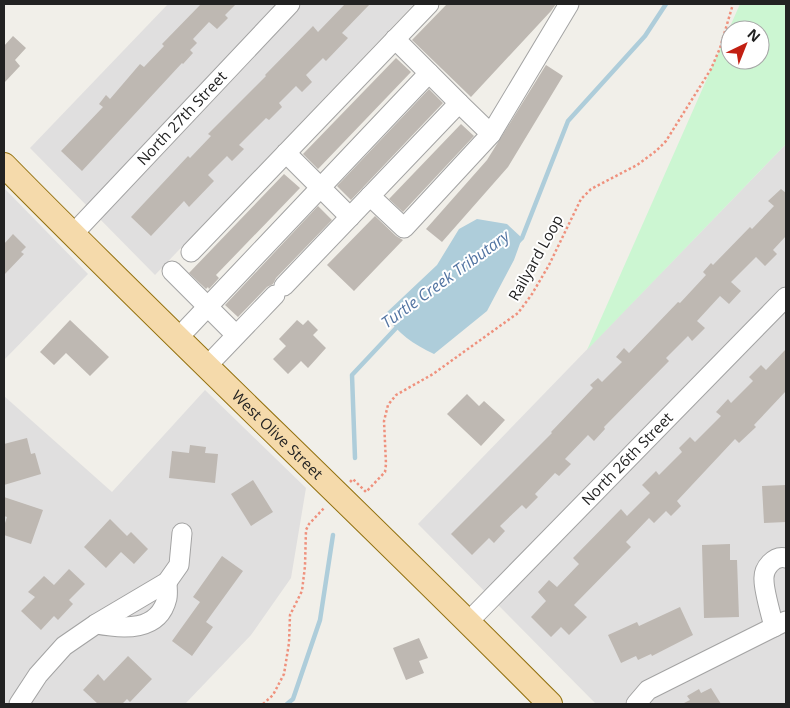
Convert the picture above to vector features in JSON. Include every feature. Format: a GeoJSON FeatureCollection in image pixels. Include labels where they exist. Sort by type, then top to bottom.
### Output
{"type":"FeatureCollection","features":[{"type":"Feature","properties":{"kind":"main road","name":"West Olive Street"},"geometry":{"type":"LineString","coordinates":[[7,175],[73,234],[550,704]]}},
{"type":"Feature","properties":{"kind":"street","name":"North 27th Street"},"geometry":{"type":"LineString","coordinates":[[73,234],[290,4]]}},
{"type":"Feature","properties":{"kind":"street"},"geometry":{"type":"LineString","coordinates":[[191,252],[429,4]]}},
{"type":"Feature","properties":{"kind":"street"},"geometry":{"type":"LineString","coordinates":[[370,196],[404,228],[491,134],[569,4]]}},
{"type":"Feature","properties":{"kind":"street"},"geometry":{"type":"LineString","coordinates":[[395,39],[491,134]]}},
{"type":"Feature","properties":{"kind":"street"},"geometry":{"type":"LineString","coordinates":[[178,338],[429,73]]}},
{"type":"Feature","properties":{"kind":"street"},"geometry":{"type":"LineString","coordinates":[[207,366],[459,103]]}},
{"type":"Feature","properties":{"kind":"street"},"geometry":{"type":"LineString","coordinates":[[286,153],[350,217]]}},
{"type":"Feature","properties":{"kind":"street"},"geometry":{"type":"LineString","coordinates":[[172,271],[236,335]]}},
{"type":"Feature","properties":{"kind":"street","name":"North 26th Street"},"geometry":{"type":"LineString","coordinates":[[468,622],[786,297]]}},
{"type":"Feature","properties":{"kind":"street"},"geometry":{"type":"LineString","coordinates":[[19,704],[38,675],[64,646],[96,624],[167,582],[179,565],[182,533]]}},
{"type":"Feature","properties":{"kind":"street"},"geometry":{"type":"LineString","coordinates":[[636,704],[648,690],[780,624],[763,579],[768,567],[774,560],[781,556],[786,558]]}},
{"type":"Feature","properties":{"kind":"street"},"geometry":{"type":"LineString","coordinates":[[96,624],[118,628],[137,628],[152,620],[162,610],[168,597],[167,582]]}},
{"type":"Feature","properties":{"kind":"path","name":"Railyard Loop"},"geometry":{"type":"LineString","coordinates":[[353,479],[366,492],[385,472],[384,421],[388,405],[396,395],[433,374],[518,313],[549,265],[581,200],[591,189],[637,165],[666,141],[711,69],[720,48],[733,4]]}},
{"type":"Feature","properties":{"kind":"path"},"geometry":{"type":"LineString","coordinates":[[263,704],[273,695],[284,674],[289,644],[290,615],[302,591],[306,530],[308,524],[325,508]]}},
{"type":"Feature","properties":{"kind":"shaded area"},"geometry":{"type":"Polygon","coordinates":[[[168,4],[414,4],[155,275],[30,148],[168,4]]]}},
{"type":"Feature","properties":{"kind":"shaded area"},"geometry":{"type":"Polygon","coordinates":[[[786,144],[786,704],[596,704],[418,524],[786,144]]]}},
{"type":"Feature","properties":{"kind":"shaded area"},"geometry":{"type":"Polygon","coordinates":[[[4,188],[88,274],[4,360],[4,188]]]}},
{"type":"Feature","properties":{"kind":"shaded area"},"geometry":{"type":"Polygon","coordinates":[[[205,390],[306,488],[291,578],[251,635],[185,704],[4,704],[4,396],[112,492],[205,390]]]}},
{"type":"Feature","properties":{"kind":"green space"},"geometry":{"type":"Polygon","coordinates":[[[740,4],[786,4],[786,144],[587,350],[720,49],[720,70],[770,70],[770,20],[733,20],[740,4]]]}},
{"type":"Feature","properties":{"kind":"water"},"geometry":{"type":"Polygon","coordinates":[[[477,219],[507,224],[522,238],[514,260],[487,311],[434,354],[406,338],[385,314],[437,265],[459,229],[477,219]]]}},
{"type":"Feature","properties":{"kind":"building"},"geometry":{"type":"Polygon","coordinates":[[[201,4],[236,4],[225,15],[228,18],[217,29],[209,22],[193,39],[197,43],[190,50],[193,53],[82,171],[61,151],[103,107],[99,104],[106,95],[110,99],[140,64],[144,67],[164,46],[162,44],[201,4]]]}},
{"type":"Feature","properties":{"kind":"building"},"geometry":{"type":"Polygon","coordinates":[[[345,4],[370,4],[342,33],[348,38],[326,61],[323,58],[306,75],[312,82],[302,92],[296,86],[279,103],[282,107],[269,120],[266,118],[239,145],[244,149],[232,161],[227,156],[208,175],[214,181],[189,207],[184,201],[151,236],[131,217],[188,156],[190,158],[211,136],[208,134],[313,26],[318,32],[345,4]]]}},
{"type":"Feature","properties":{"kind":"building"},"geometry":{"type":"Polygon","coordinates":[[[447,4],[556,4],[471,97],[412,40],[447,4]]]}},
{"type":"Feature","properties":{"kind":"building"},"geometry":{"type":"Polygon","coordinates":[[[13,36],[26,48],[15,60],[20,66],[4,83],[4,46],[13,36]]]}},
{"type":"Feature","properties":{"kind":"building"},"geometry":{"type":"Polygon","coordinates":[[[396,58],[411,72],[318,169],[303,154],[396,58]]]}},
{"type":"Feature","properties":{"kind":"building"},"geometry":{"type":"Polygon","coordinates":[[[546,65],[563,76],[508,167],[442,242],[426,229],[487,160],[546,65]]]}},
{"type":"Feature","properties":{"kind":"building"},"geometry":{"type":"Polygon","coordinates":[[[429,89],[443,103],[351,200],[337,186],[429,89]]]}},
{"type":"Feature","properties":{"kind":"building"},"geometry":{"type":"Polygon","coordinates":[[[461,124],[474,136],[403,212],[389,199],[461,124]]]}},
{"type":"Feature","properties":{"kind":"building"},"geometry":{"type":"Polygon","coordinates":[[[284,174],[300,188],[216,275],[219,278],[209,289],[208,287],[206,289],[189,273],[284,174]]]}},
{"type":"Feature","properties":{"kind":"building"},"geometry":{"type":"Polygon","coordinates":[[[781,189],[786,193],[786,236],[773,250],[777,254],[765,266],[756,257],[731,282],[741,291],[729,304],[720,296],[697,321],[705,328],[692,341],[688,336],[666,358],[669,361],[604,427],[605,429],[594,441],[588,435],[565,459],[571,464],[559,476],[555,473],[535,494],[538,497],[526,509],[522,505],[500,526],[505,531],[494,543],[489,538],[472,555],[451,534],[552,433],[593,388],[590,385],[598,378],[602,382],[622,362],[616,357],[624,348],[629,353],[706,275],[703,272],[711,263],[713,265],[750,227],[752,229],[774,206],[768,201],[781,189]]]}},
{"type":"Feature","properties":{"kind":"building"},"geometry":{"type":"Polygon","coordinates":[[[318,206],[332,220],[276,278],[273,284],[267,287],[238,317],[225,305],[318,206]]]}},
{"type":"Feature","properties":{"kind":"building"},"geometry":{"type":"Polygon","coordinates":[[[375,216],[396,236],[403,240],[354,291],[327,265],[375,216]]]}},
{"type":"Feature","properties":{"kind":"building"},"geometry":{"type":"Polygon","coordinates":[[[13,234],[26,247],[21,252],[24,254],[4,275],[4,244],[13,234]]]}},
{"type":"Feature","properties":{"kind":"building"},"geometry":{"type":"Polygon","coordinates":[[[70,320],[109,357],[90,376],[66,353],[54,365],[40,352],[70,320]]]}},
{"type":"Feature","properties":{"kind":"building"},"geometry":{"type":"Polygon","coordinates":[[[297,320],[303,325],[308,320],[318,330],[313,335],[326,348],[308,368],[301,361],[288,374],[273,359],[286,346],[279,339],[297,320]]]}},
{"type":"Feature","properties":{"kind":"building"},"geometry":{"type":"Polygon","coordinates":[[[786,349],[786,391],[754,425],[756,427],[739,443],[735,439],[677,501],[681,506],[671,516],[666,511],[654,523],[649,518],[626,542],[631,547],[574,605],[587,617],[569,635],[561,627],[551,637],[531,617],[546,601],[538,592],[549,580],[557,587],[579,564],[573,558],[621,509],[627,516],[650,493],[642,485],[656,471],[659,475],[682,452],[679,448],[690,437],[695,442],[721,416],[716,412],[728,399],[731,403],[753,381],[749,377],[761,365],[766,370],[786,349]]]}},
{"type":"Feature","properties":{"kind":"building"},"geometry":{"type":"Polygon","coordinates":[[[467,394],[479,406],[484,401],[505,420],[481,446],[447,414],[467,394]]]}},
{"type":"Feature","properties":{"kind":"building"},"geometry":{"type":"Polygon","coordinates":[[[27,438],[31,454],[35,453],[41,474],[4,485],[4,444],[27,438]]]}},
{"type":"Feature","properties":{"kind":"building"},"geometry":{"type":"Polygon","coordinates":[[[190,445],[206,447],[205,453],[218,454],[215,483],[169,478],[172,451],[189,453],[190,445]]]}},
{"type":"Feature","properties":{"kind":"building"},"geometry":{"type":"Polygon","coordinates":[[[253,480],[273,512],[251,526],[231,494],[253,480]]]}},
{"type":"Feature","properties":{"kind":"building"},"geometry":{"type":"Polygon","coordinates":[[[786,485],[786,522],[764,523],[762,486],[786,485]]]}},
{"type":"Feature","properties":{"kind":"building"},"geometry":{"type":"Polygon","coordinates":[[[4,497],[43,510],[31,544],[4,535],[7,517],[4,516],[4,497]]]}},
{"type":"Feature","properties":{"kind":"building"},"geometry":{"type":"Polygon","coordinates":[[[110,519],[127,536],[131,532],[148,549],[134,564],[121,552],[106,568],[84,547],[110,519]]]}},
{"type":"Feature","properties":{"kind":"building"},"geometry":{"type":"Polygon","coordinates":[[[730,544],[730,560],[737,560],[739,617],[704,618],[702,545],[730,544]]]}},
{"type":"Feature","properties":{"kind":"building"},"geometry":{"type":"Polygon","coordinates":[[[222,556],[243,571],[206,622],[213,627],[192,656],[172,641],[200,602],[193,597],[222,556]]]}},
{"type":"Feature","properties":{"kind":"building"},"geometry":{"type":"Polygon","coordinates":[[[69,569],[85,584],[69,600],[73,604],[58,620],[54,616],[41,630],[21,611],[35,597],[28,592],[44,576],[54,585],[69,569]]]}},
{"type":"Feature","properties":{"kind":"building"},"geometry":{"type":"Polygon","coordinates":[[[680,607],[693,635],[652,656],[651,654],[638,660],[636,656],[621,663],[608,635],[637,622],[639,626],[680,607]]]}},
{"type":"Feature","properties":{"kind":"building"},"geometry":{"type":"Polygon","coordinates":[[[419,638],[428,658],[419,661],[424,673],[406,680],[393,648],[419,638]]]}},
{"type":"Feature","properties":{"kind":"building"},"geometry":{"type":"Polygon","coordinates":[[[128,656],[152,679],[130,702],[127,699],[122,704],[98,704],[83,690],[98,674],[104,681],[128,656]]]}},
{"type":"Feature","properties":{"kind":"building"},"geometry":{"type":"Polygon","coordinates":[[[711,688],[721,704],[682,704],[690,700],[687,696],[699,689],[701,693],[711,688]]]}},
{"type":"Feature","properties":{"kind":"waterway","name":"Turtle Creek Tributary"},"geometry":{"type":"LineString","coordinates":[[519,241],[522,238],[568,121],[645,36],[666,4]]}},
{"type":"Feature","properties":{"kind":"waterway","name":"Turtle Creek Tributary"},"geometry":{"type":"LineString","coordinates":[[355,458],[352,375],[398,326]]}},
{"type":"Feature","properties":{"kind":"waterway","name":"Turtle Creek Tributary"},"geometry":{"type":"LineString","coordinates":[[287,704],[293,699],[320,620],[333,535]]}}]}
